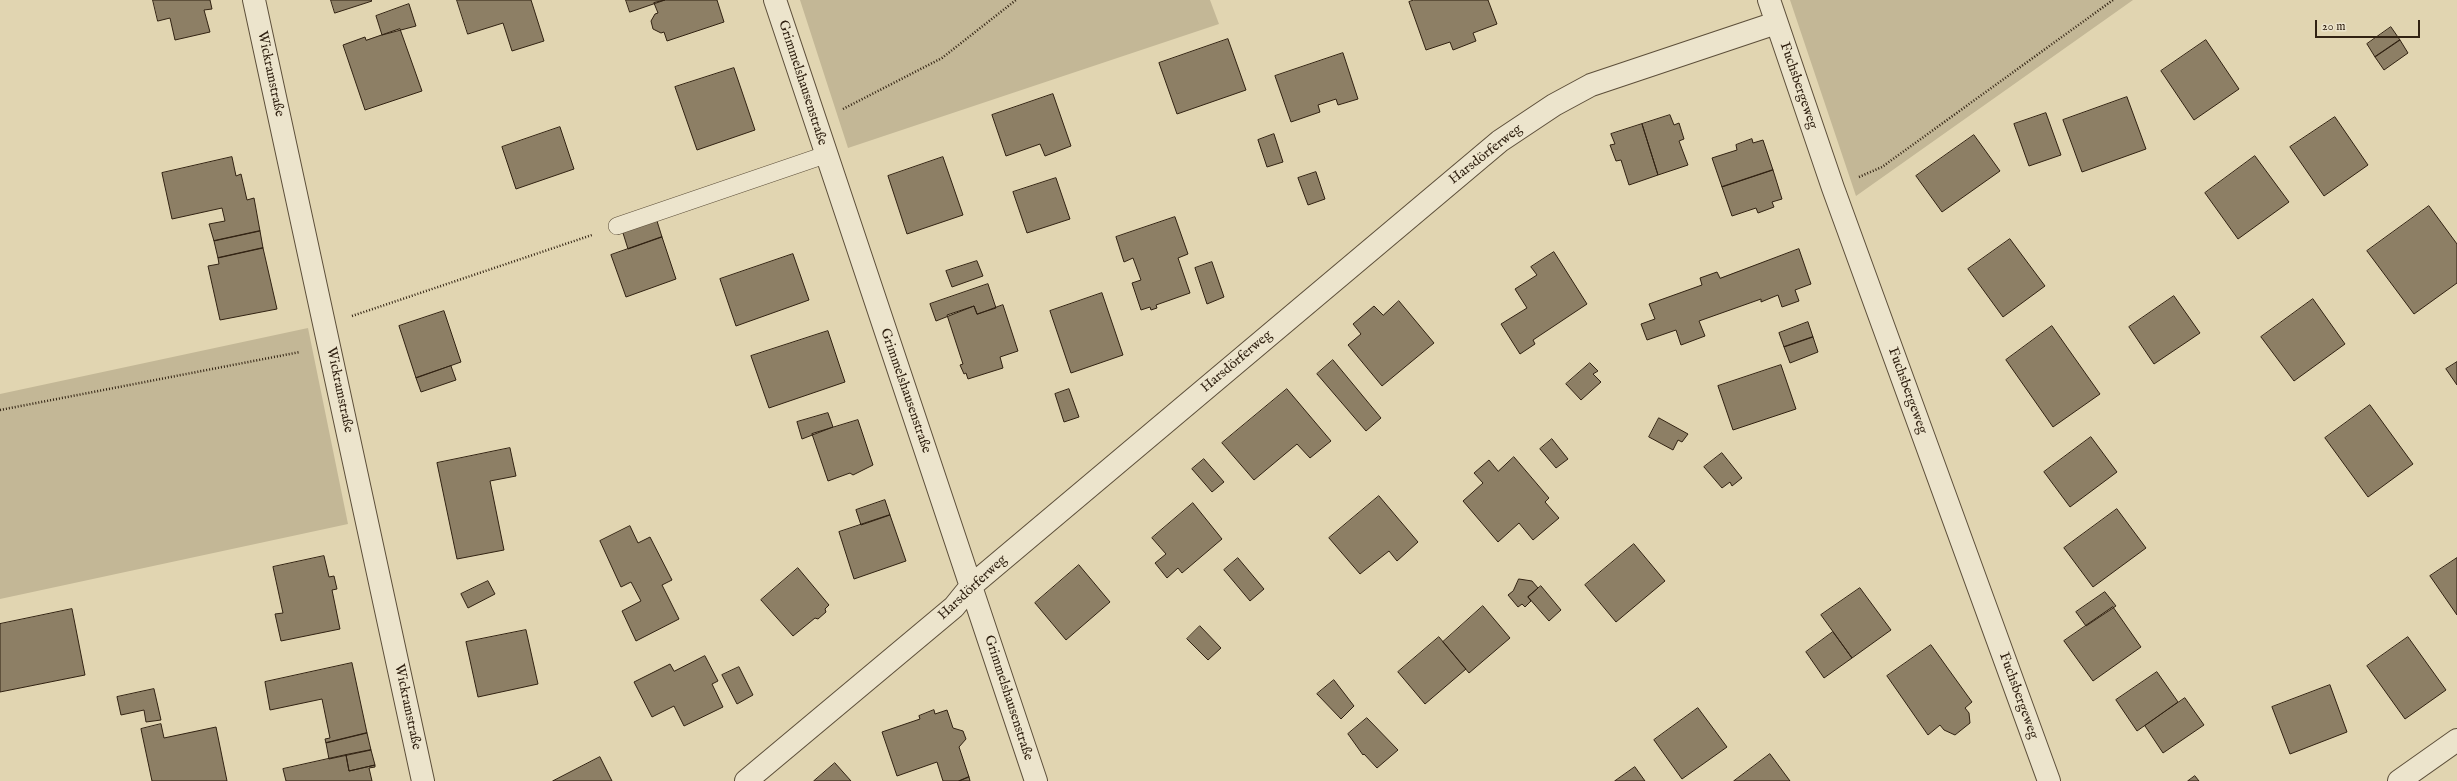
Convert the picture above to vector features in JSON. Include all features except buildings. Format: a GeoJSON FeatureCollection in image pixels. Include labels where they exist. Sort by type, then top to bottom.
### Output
{"type":"FeatureCollection","features":[{"type":"Feature","properties":{"kind":"street","name":"Wickramstraße"},"geometry":{"type":"LineString","coordinates":[[254,0],[423,781]]}},
{"type":"Feature","properties":{"kind":"street","name":"Grimmelshausenstraße"},"geometry":{"type":"LineString","coordinates":[[775,0],[1036,781]]}},
{"type":"Feature","properties":{"kind":"street","name":"Fuchsbergeweg"},"geometry":{"type":"LineString","coordinates":[[1770,0],[1776,23],[1833,188],[2049,781]]}},
{"type":"Feature","properties":{"kind":"street","name":"Harsdörferweg"},"geometry":{"type":"LineString","coordinates":[[746,781],[954,607],[971,586],[1500,141],[1554,105],[1591,85],[1776,23]]}},
{"type":"Feature","properties":{"kind":"street"},"geometry":{"type":"LineString","coordinates":[[2399,781],[2457,740]]}},
{"type":"Feature","properties":{"kind":"lane"},"geometry":{"type":"LineString","coordinates":[[617,226],[826,155]]}},
{"type":"Feature","properties":{"kind":"path"},"geometry":{"type":"LineString","coordinates":[[814,120],[850,107],[942,58],[1016,0]]}},
{"type":"Feature","properties":{"kind":"path"},"geometry":{"type":"LineString","coordinates":[[1833,188],[1882,167],[2113,0]]}},
{"type":"Feature","properties":{"kind":"path"},"geometry":{"type":"LineString","coordinates":[[0,410],[327,336],[617,226]]}},
{"type":"Feature","properties":{"kind":"shaded area"},"geometry":{"type":"Polygon","coordinates":[[[800,0],[1210,0],[1219,24],[848,148],[800,0]]]}},
{"type":"Feature","properties":{"kind":"shaded area"},"geometry":{"type":"Polygon","coordinates":[[[1790,0],[2133,0],[1856,196],[1790,0]]]}},
{"type":"Feature","properties":{"kind":"shaded area"},"geometry":{"type":"Polygon","coordinates":[[[308,328],[348,524],[0,599],[0,394],[308,328]]]}}]}
